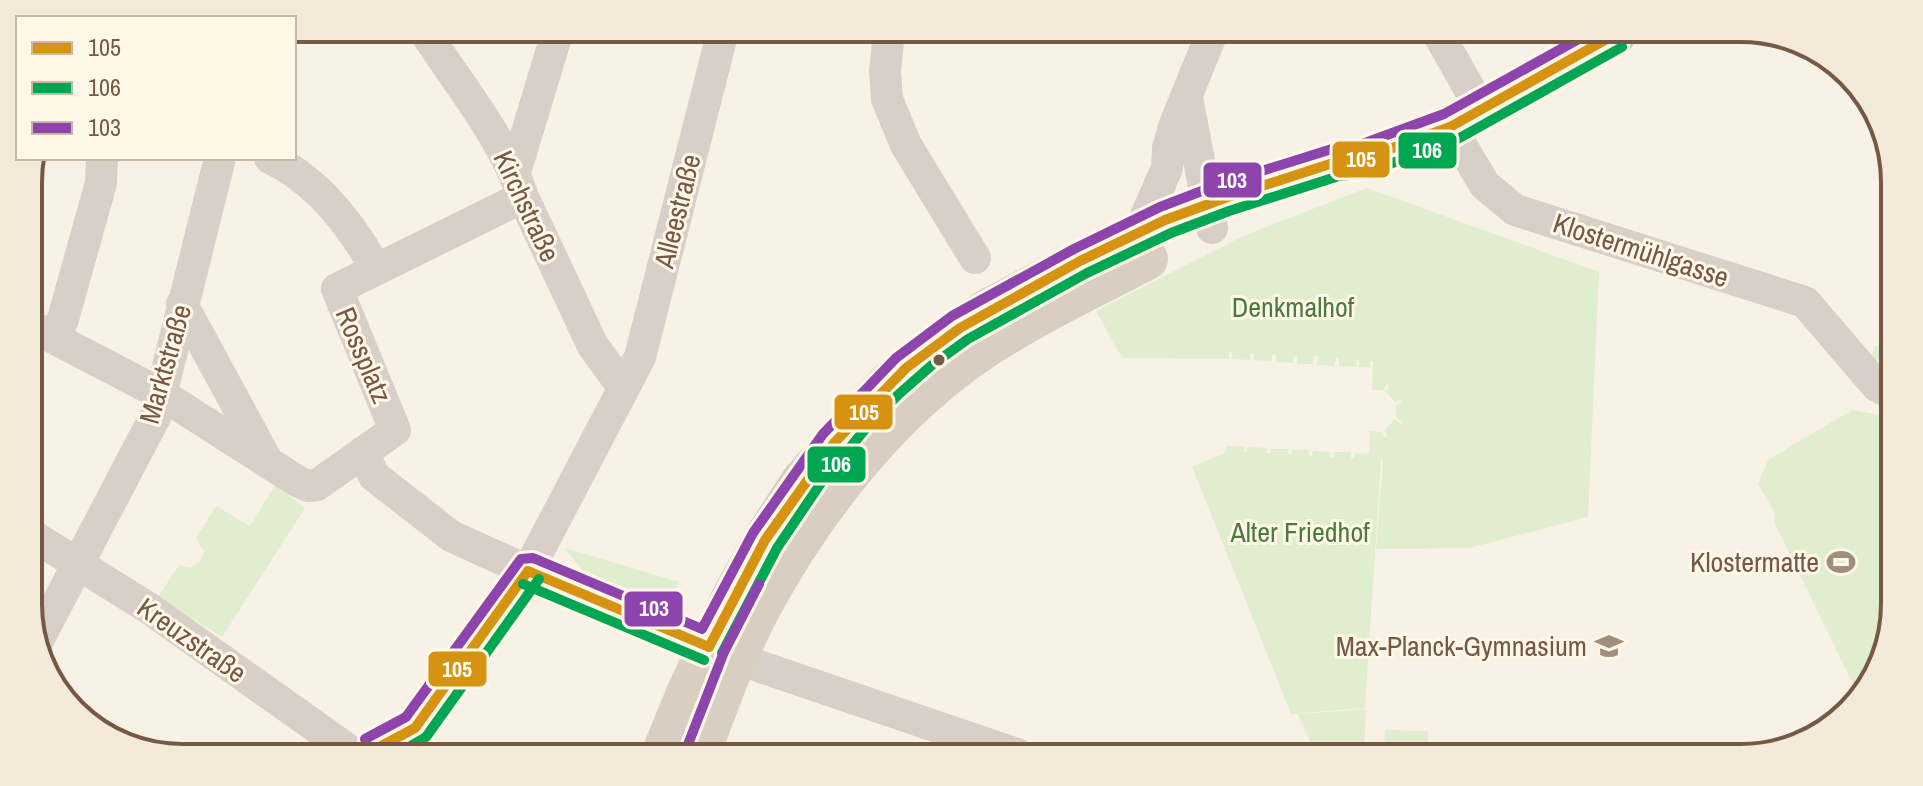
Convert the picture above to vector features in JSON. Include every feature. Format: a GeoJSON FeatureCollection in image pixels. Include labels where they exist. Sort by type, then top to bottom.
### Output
{"type":"FeatureCollection","features":[{"type":"Feature","properties":{"kind":"main road"},"geometry":{"type":"LineString","coordinates":[[702,744],[734,594],[802,481],[889,383],[941,341],[989,309],[1139,232],[1203,214],[1336,162],[1357,161],[1466,119],[1603,42]]}},
{"type":"Feature","properties":{"kind":"main road"},"geometry":{"type":"LineString","coordinates":[[668,744],[723,652],[761,606],[830,496],[919,398],[985,347],[1163,250],[1203,214]]}},
{"type":"Feature","properties":{"kind":"street","name":"Kirchstraße"},"geometry":{"type":"LineString","coordinates":[[431,42],[481,115],[519,184],[593,346],[623,387]]}},
{"type":"Feature","properties":{"kind":"street"},"geometry":{"type":"LineString","coordinates":[[443,42],[445,63]]}},
{"type":"Feature","properties":{"kind":"street"},"geometry":{"type":"LineString","coordinates":[[519,184],[555,42]]}},
{"type":"Feature","properties":{"kind":"street","name":"Alleestraße"},"geometry":{"type":"LineString","coordinates":[[385,744],[415,728],[528,571],[640,357],[720,42]]}},
{"type":"Feature","properties":{"kind":"street"},"geometry":{"type":"LineString","coordinates":[[888,42],[885,71],[887,99],[906,145],[975,258]]}},
{"type":"Feature","properties":{"kind":"street"},"geometry":{"type":"LineString","coordinates":[[1139,232],[1167,168],[1168,148],[1209,42]]}},
{"type":"Feature","properties":{"kind":"street","name":"Klostermühlgasse"},"geometry":{"type":"LineString","coordinates":[[1441,42],[1485,185],[1515,210],[1805,302],[1847,354],[1881,388]]}},
{"type":"Feature","properties":{"kind":"street"},"geometry":{"type":"LineString","coordinates":[[1187,98],[1203,214]]}},
{"type":"Feature","properties":{"kind":"street"},"geometry":{"type":"LineString","coordinates":[[42,330],[63,319],[101,183],[102,160]]}},
{"type":"Feature","properties":{"kind":"street","name":"Marktstraße"},"geometry":{"type":"LineString","coordinates":[[44,628],[156,415],[161,394],[156,356],[182,304],[219,160]]}},
{"type":"Feature","properties":{"kind":"street"},"geometry":{"type":"LineString","coordinates":[[274,160],[305,178],[347,223],[376,269]]}},
{"type":"Feature","properties":{"kind":"street"},"geometry":{"type":"LineString","coordinates":[[1167,168],[1174,187],[1203,214]]}},
{"type":"Feature","properties":{"kind":"street","name":"Rossplatz"},"geometry":{"type":"LineString","coordinates":[[363,452],[395,430],[337,289],[519,184]]}},
{"type":"Feature","properties":{"kind":"street"},"geometry":{"type":"LineString","coordinates":[[182,304],[268,463]]}},
{"type":"Feature","properties":{"kind":"street"},"geometry":{"type":"LineString","coordinates":[[42,332],[161,394],[308,486],[317,485],[363,452],[374,476],[451,536],[723,652],[988,744]]}},
{"type":"Feature","properties":{"kind":"street"},"geometry":{"type":"LineString","coordinates":[[107,366],[156,356]]}},
{"type":"Feature","properties":{"kind":"street","name":"Kreuzstraße"},"geometry":{"type":"LineString","coordinates":[[42,541],[150,609],[340,744]]}},
{"type":"Feature","properties":{"kind":"green space"},"geometry":{"type":"Polygon","coordinates":[[[1367,188],[1599,272],[1588,517],[1469,548],[1376,549],[1383,460],[1378,458],[1381,460],[1365,708],[1291,714],[1192,467],[1226,452],[1227,446],[1244,447],[1244,452],[1248,447],[1267,448],[1267,453],[1271,453],[1271,449],[1288,449],[1291,455],[1292,450],[1309,450],[1312,456],[1313,451],[1330,452],[1330,457],[1334,452],[1351,452],[1351,458],[1355,453],[1369,454],[1370,431],[1381,432],[1385,438],[1388,436],[1385,430],[1394,420],[1401,424],[1402,421],[1396,417],[1396,405],[1402,402],[1401,399],[1395,402],[1386,392],[1387,384],[1383,390],[1372,390],[1373,361],[1370,361],[1370,368],[1359,367],[1359,359],[1356,360],[1356,367],[1339,366],[1339,358],[1336,358],[1334,366],[1317,365],[1318,357],[1314,356],[1313,364],[1297,364],[1297,356],[1294,356],[1293,363],[1276,362],[1276,354],[1272,355],[1272,361],[1254,360],[1254,354],[1250,353],[1250,360],[1232,359],[1232,352],[1229,352],[1229,359],[1122,358],[1096,311],[1243,236],[1367,188]]]}},
{"type":"Feature","properties":{"kind":"green space"},"geometry":{"type":"Polygon","coordinates":[[[1875,346],[1881,346],[1881,362],[1871,359],[1875,346]]]}},
{"type":"Feature","properties":{"kind":"green space","name":"Klostermatte"},"geometry":{"type":"Polygon","coordinates":[[[1852,410],[1881,415],[1880,622],[1874,649],[1854,686],[1775,524],[1774,511],[1758,484],[1768,460],[1852,410]]]}},
{"type":"Feature","properties":{"kind":"green space"},"geometry":{"type":"Polygon","coordinates":[[[275,485],[305,508],[222,637],[158,597],[179,565],[190,568],[200,562],[204,552],[196,538],[216,506],[250,526],[275,485]]]}},
{"type":"Feature","properties":{"kind":"green space"},"geometry":{"type":"Polygon","coordinates":[[[565,548],[679,582],[667,611],[587,576],[565,548]]]}},
{"type":"Feature","properties":{"kind":"green space"},"geometry":{"type":"Polygon","coordinates":[[[1366,709],[1365,744],[1311,744],[1298,714],[1366,709]]]}},
{"type":"Feature","properties":{"kind":"green space"},"geometry":{"type":"Polygon","coordinates":[[[1385,730],[1428,731],[1428,744],[1384,744],[1385,730]]]}},
{"type":"Feature","properties":{"kind":"transit line","name":"103"},"geometry":{"type":"LineString","coordinates":[[365,739],[406,717],[521,559],[533,558],[702,629],[753,533],[823,434],[896,358],[952,316],[1074,249],[1160,207],[1220,184],[1332,149],[1354,147],[1444,114],[1573,42]]}},
{"type":"Feature","properties":{"kind":"transit line","name":"105"},"geometry":{"type":"LineString","coordinates":[[709,647],[765,540],[834,443],[906,368],[960,328],[1080,261],[1165,220],[1336,162],[1357,161],[1450,127],[1602,42]]}},
{"type":"Feature","properties":{"kind":"transit line","name":"106"},"geometry":{"type":"LineString","coordinates":[[722,653],[777,548],[821,483],[871,422],[899,394],[968,339],[1087,273],[1171,233],[1339,176],[1362,174],[1456,140],[1622,47]]}},
{"type":"Feature","properties":{"kind":"transit line","name":"105"},"geometry":{"type":"LineString","coordinates":[[528,571],[709,647]]}},
{"type":"Feature","properties":{"kind":"transit line","name":"105"},"geometry":{"type":"LineString","coordinates":[[385,744],[415,728],[528,571]]}},
{"type":"Feature","properties":{"kind":"transit line","name":"106"},"geometry":{"type":"LineString","coordinates":[[414,744],[426,737],[539,579]]}},
{"type":"Feature","properties":{"kind":"transit line","name":"106"},"geometry":{"type":"LineString","coordinates":[[523,584],[704,660]]}},
{"type":"Feature","properties":{"kind":"transit line","name":"103"},"geometry":{"type":"LineString","coordinates":[[688,744],[724,652],[759,584]]}},
{"type":"Feature","properties":{"kind":"place","name":"Klostermatte"},"geometry":{"type":"Point","coordinates":[1841,562]}},
{"type":"Feature","properties":{"kind":"place","name":"Max-Planck-Gymnasium"},"geometry":{"type":"Point","coordinates":[1609,646]}},
{"type":"Feature","properties":{"kind":"park label","name":"Denkmalhof"},"geometry":{"type":"Point","coordinates":[1293,307]}},
{"type":"Feature","properties":{"kind":"park label","name":"Alter Friedhof"},"geometry":{"type":"Point","coordinates":[1300,532]}}]}
